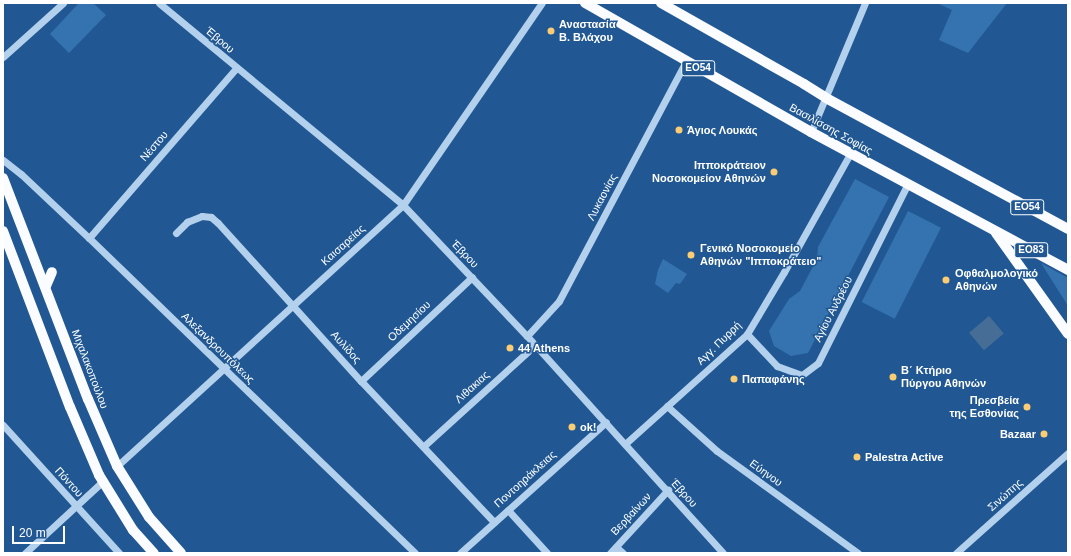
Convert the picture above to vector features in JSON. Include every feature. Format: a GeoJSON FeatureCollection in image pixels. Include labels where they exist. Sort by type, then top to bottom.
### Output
{"type":"FeatureCollection","features":[{"type":"Feature","properties":{"kind":"main road","name":"Βασιλίσσης Σοφίας"},"geometry":{"type":"LineString","coordinates":[[585,3],[850,154],[1068,270]]}},
{"type":"Feature","properties":{"kind":"main road","name":"ΕΟ54"},"geometry":{"type":"LineString","coordinates":[[661,3],[826,98],[1068,229]]}},
{"type":"Feature","properties":{"kind":"main road","name":"Μιχαλακοπούλου"},"geometry":{"type":"LineString","coordinates":[[3,178],[94,413],[117,466],[149,517],[181,553]]}},
{"type":"Feature","properties":{"kind":"main road","name":"ΕΟ54"},"geometry":{"type":"LineString","coordinates":[[994,230],[1068,334]]}},
{"type":"Feature","properties":{"kind":"main road"},"geometry":{"type":"LineString","coordinates":[[3,231],[84,444],[103,481],[133,530],[154,553]]}},
{"type":"Feature","properties":{"kind":"main road"},"geometry":{"type":"LineString","coordinates":[[46,286],[52,272]]}},
{"type":"Feature","properties":{"kind":"street"},"geometry":{"type":"LineString","coordinates":[[3,57],[63,3]]}},
{"type":"Feature","properties":{"kind":"street","name":"Έβρου"},"geometry":{"type":"LineString","coordinates":[[159,3],[403,205],[535,344],[668,490],[723,553]]}},
{"type":"Feature","properties":{"kind":"street","name":"Καισαρείας"},"geometry":{"type":"LineString","coordinates":[[117,466],[403,205],[542,3]]}},
{"type":"Feature","properties":{"kind":"street"},"geometry":{"type":"LineString","coordinates":[[811,132],[865,3]]}},
{"type":"Feature","properties":{"kind":"street","name":"Λυκαονίας"},"geometry":{"type":"LineString","coordinates":[[527,336],[559,301],[686,61]]}},
{"type":"Feature","properties":{"kind":"street","name":"Νέστου"},"geometry":{"type":"LineString","coordinates":[[89,238],[236,68]]}},
{"type":"Feature","properties":{"kind":"street","name":"Αγγ. Πυρρή"},"geometry":{"type":"LineString","coordinates":[[625,444],[747,334],[784,272],[850,154]]}},
{"type":"Feature","properties":{"kind":"street","name":"Αλεξανδρουπόλεως"},"geometry":{"type":"LineString","coordinates":[[3,160],[21,174],[89,238],[415,553]]}},
{"type":"Feature","properties":{"kind":"street","name":"Αγίου Ανδρέου"},"geometry":{"type":"LineString","coordinates":[[747,334],[777,366],[802,375],[818,363],[907,184]]}},
{"type":"Feature","properties":{"kind":"street","name":"Αυλίδος"},"geometry":{"type":"LineString","coordinates":[[176,233],[187,222],[202,216],[211,217],[494,522]]}},
{"type":"Feature","properties":{"kind":"street","name":"Οδεμησίου"},"geometry":{"type":"LineString","coordinates":[[361,380],[472,277]]}},
{"type":"Feature","properties":{"kind":"street","name":"Λιθακιας"},"geometry":{"type":"LineString","coordinates":[[424,446],[535,344]]}},
{"type":"Feature","properties":{"kind":"street","name":"Εύηνου"},"geometry":{"type":"LineString","coordinates":[[667,406],[717,451],[858,553]]}},
{"type":"Feature","properties":{"kind":"street","name":"Ποντοηράκλειας"},"geometry":{"type":"LineString","coordinates":[[460,553],[606,422]]}},
{"type":"Feature","properties":{"kind":"street","name":"Πόντου"},"geometry":{"type":"LineString","coordinates":[[3,425],[118,553]]}},
{"type":"Feature","properties":{"kind":"street","name":"Σινώπης"},"geometry":{"type":"LineString","coordinates":[[957,553],[1068,454]]}},
{"type":"Feature","properties":{"kind":"street"},"geometry":{"type":"LineString","coordinates":[[25,553],[103,481]]}},
{"type":"Feature","properties":{"kind":"street","name":"Βερβαίνων"},"geometry":{"type":"LineString","coordinates":[[610,553],[668,490]]}},
{"type":"Feature","properties":{"kind":"street"},"geometry":{"type":"LineString","coordinates":[[508,510],[547,553]]}},
{"type":"Feature","properties":{"kind":"street"},"geometry":{"type":"LineString","coordinates":[[616,547],[623,553]]}},
{"type":"Feature","properties":{"kind":"shaded area"},"geometry":{"type":"Polygon","coordinates":[[[79,3],[93,3],[106,15],[69,53],[50,34],[79,3]]]}},
{"type":"Feature","properties":{"kind":"shaded area"},"geometry":{"type":"Polygon","coordinates":[[[937,3],[1007,3],[968,53],[939,40],[952,10],[937,3]]]}},
{"type":"Feature","properties":{"kind":"shaded area"},"geometry":{"type":"Polygon","coordinates":[[[855,179],[889,197],[808,353],[791,356],[774,346],[769,331],[789,299],[800,291],[817,259],[818,247],[855,179]]]}},
{"type":"Feature","properties":{"kind":"shaded area"},"geometry":{"type":"Polygon","coordinates":[[[908,211],[941,228],[895,319],[862,302],[908,211]]]}},
{"type":"Feature","properties":{"kind":"shaded area"},"geometry":{"type":"Polygon","coordinates":[[[663,259],[687,274],[680,284],[676,283],[668,293],[655,284],[658,270],[663,259]]]}},
{"type":"Feature","properties":{"kind":"shaded area"},"geometry":{"type":"Polygon","coordinates":[[[1041,263],[1068,278],[1068,306],[1041,263]]]}},
{"type":"Feature","properties":{"kind":"shaded area"},"geometry":{"type":"Polygon","coordinates":[[[989,316],[1004,334],[984,350],[969,333],[989,316]]]}},
{"type":"Feature","properties":{"kind":"place","name":"Αναστασία Β. Βλάχου"},"geometry":{"type":"Point","coordinates":[551,31]}},
{"type":"Feature","properties":{"kind":"place","name":"Άγιος Λουκάς"},"geometry":{"type":"Point","coordinates":[679,130]}},
{"type":"Feature","properties":{"kind":"place","name":"Ιπποκράτειον Νοσοκομείον Αθηνών"},"geometry":{"type":"Point","coordinates":[774,172]}},
{"type":"Feature","properties":{"kind":"place","name":"Γενικό Νοσοκομείο Αθηνών \"Ιπποκράτειο\""},"geometry":{"type":"Point","coordinates":[691,255]}},
{"type":"Feature","properties":{"kind":"place","name":"Οφθαλμολογικό Αθηνών"},"geometry":{"type":"Point","coordinates":[946,280]}},
{"type":"Feature","properties":{"kind":"place","name":"44 Athens"},"geometry":{"type":"Point","coordinates":[510,348]}},
{"type":"Feature","properties":{"kind":"place","name":"Β΄ Κτήριο Πύργου Αθηνών"},"geometry":{"type":"Point","coordinates":[893,377]}},
{"type":"Feature","properties":{"kind":"place","name":"Παπαφάνης"},"geometry":{"type":"Point","coordinates":[734,379]}},
{"type":"Feature","properties":{"kind":"place","name":"Πρεσβεία της Εσθονίας"},"geometry":{"type":"Point","coordinates":[1027,407]}},
{"type":"Feature","properties":{"kind":"place","name":"ok!"},"geometry":{"type":"Point","coordinates":[572,427]}},
{"type":"Feature","properties":{"kind":"place","name":"Bazaar"},"geometry":{"type":"Point","coordinates":[1044,434]}},
{"type":"Feature","properties":{"kind":"place","name":"Palestra Active"},"geometry":{"type":"Point","coordinates":[857,457]}}]}
